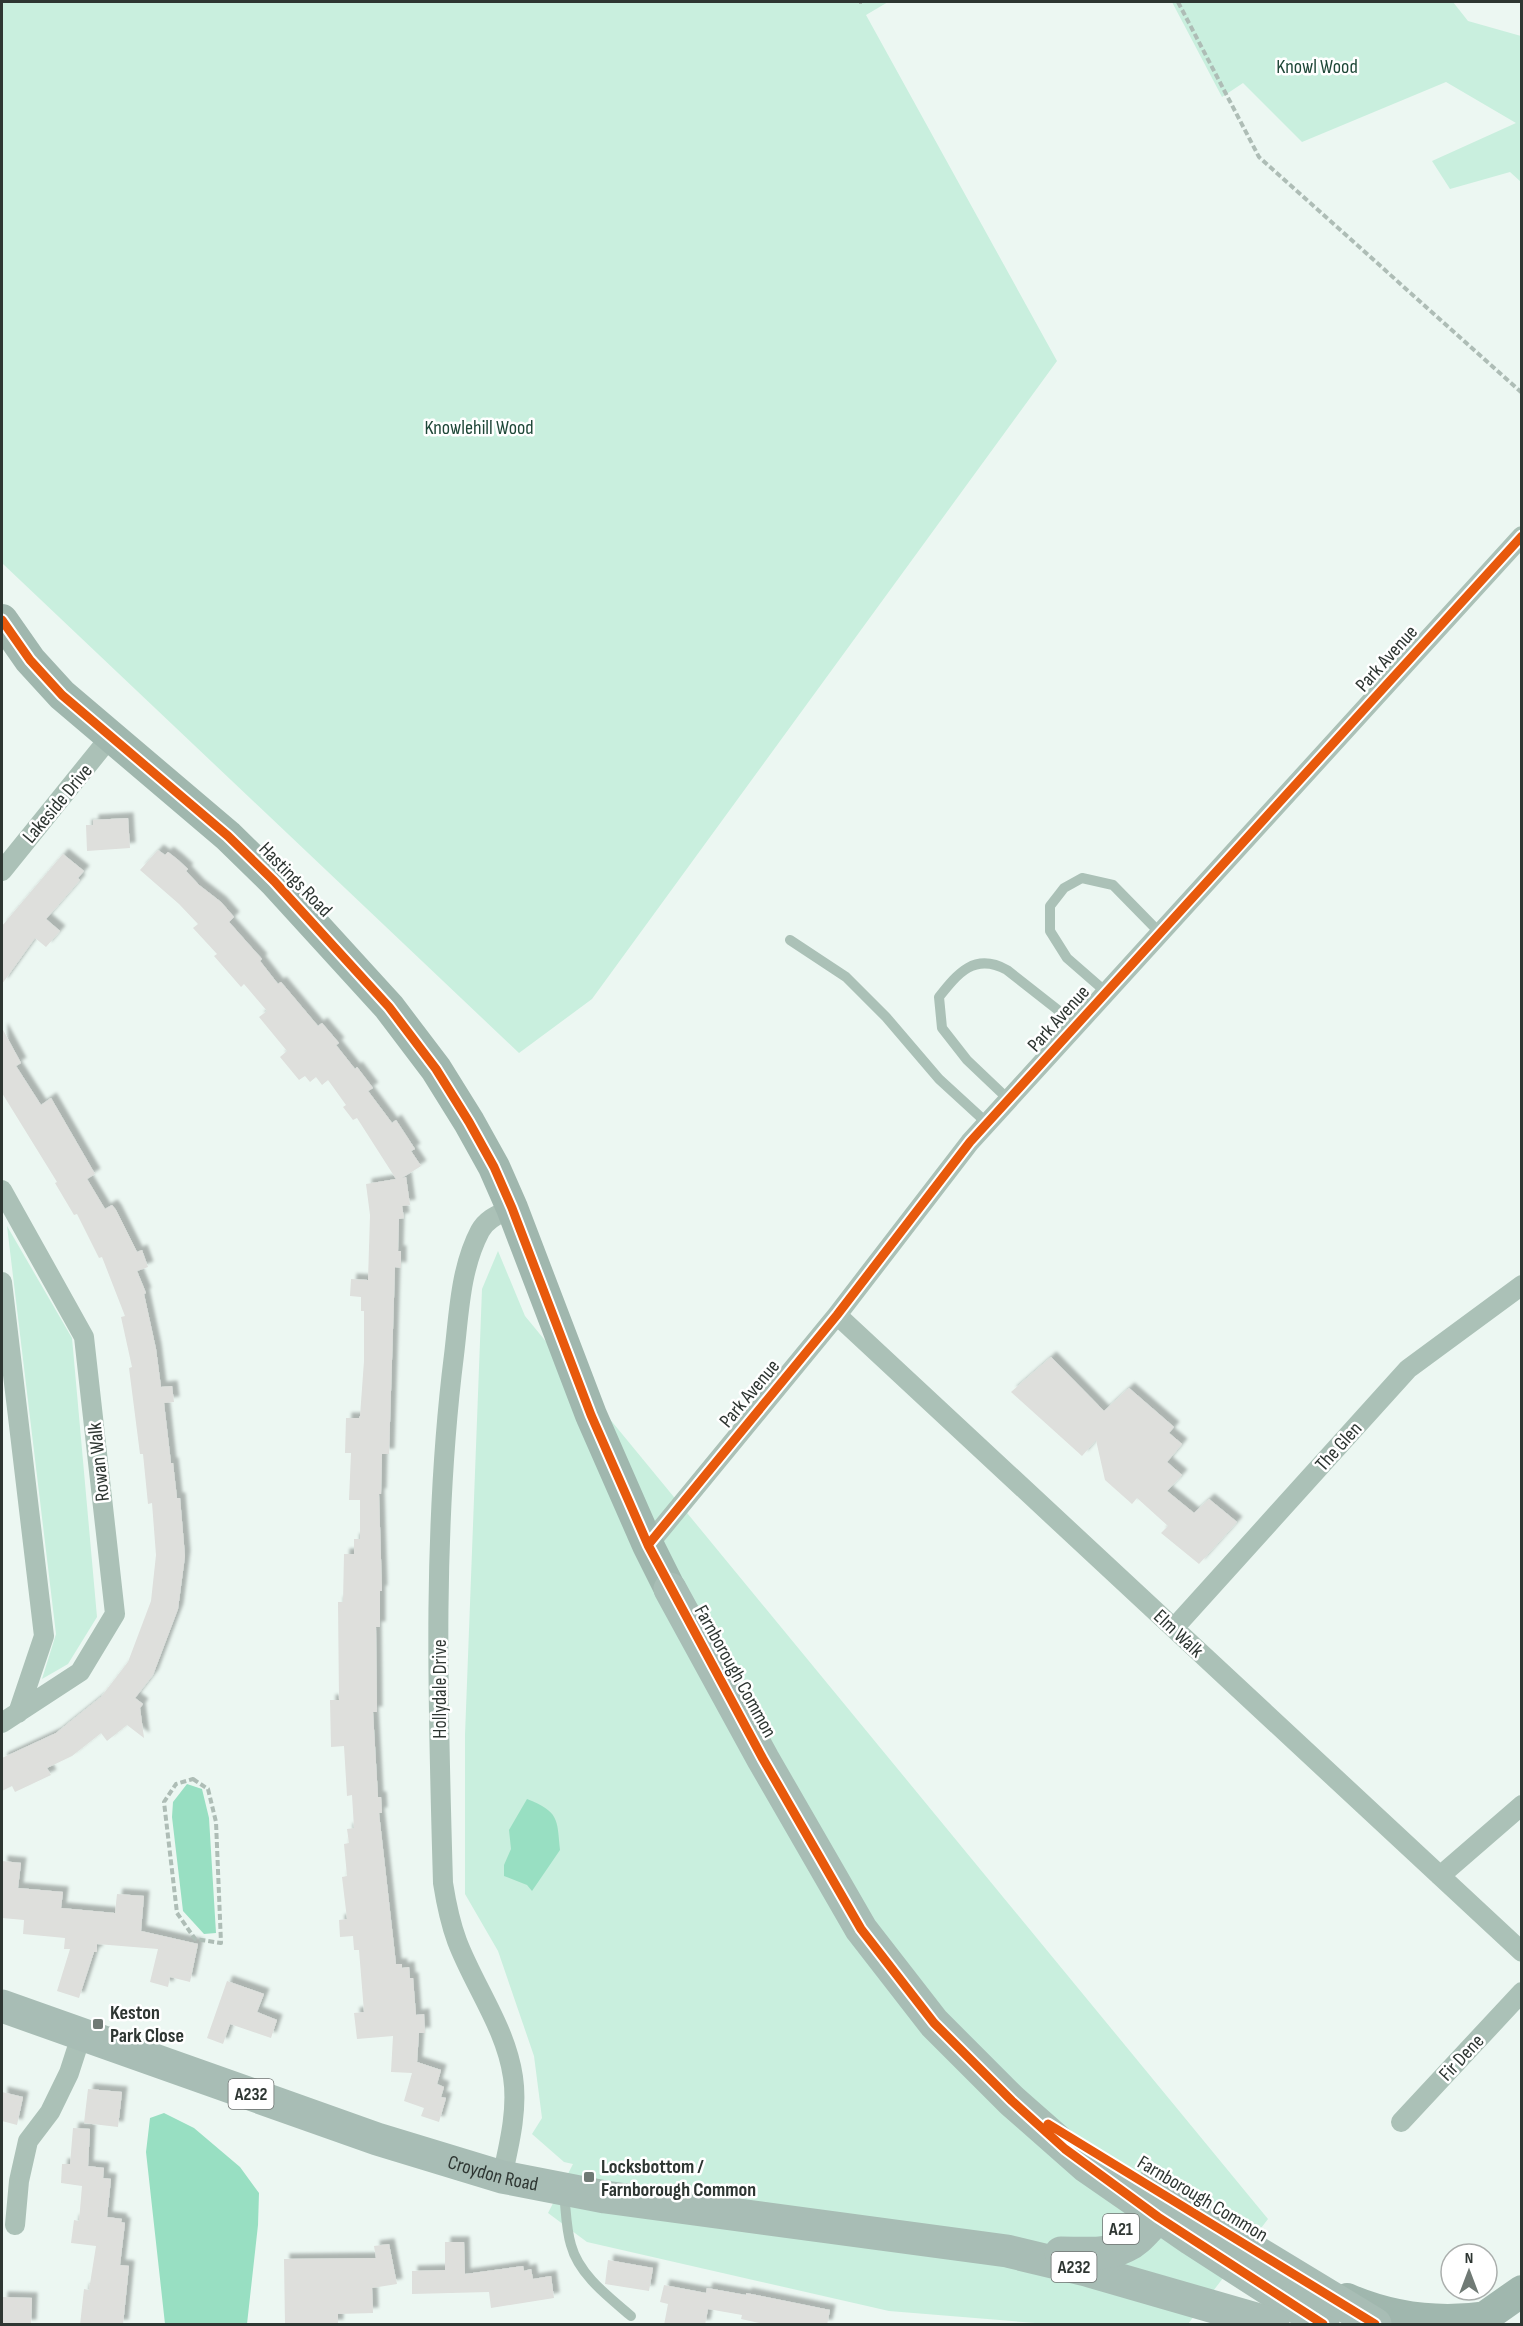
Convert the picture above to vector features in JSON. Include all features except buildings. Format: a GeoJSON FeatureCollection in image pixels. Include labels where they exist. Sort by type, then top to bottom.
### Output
{"type":"FeatureCollection","features":[{"type":"Feature","properties":{"kind":"highway","name":"Farnborough Common"},"geometry":{"type":"LineString","coordinates":[[670,1589],[763,1759],[861,1929],[933,2023],[1012,2101],[1065,2149],[1113,2186],[1173,2213],[1307,2282],[1375,2325]]}},
{"type":"Feature","properties":{"kind":"highway","name":"Croydon Road"},"geometry":{"type":"LineString","coordinates":[[2,2006],[377,2139],[502,2177],[564,2190],[1007,2251],[1141,2286],[1216,2316],[1273,2325]]}},
{"type":"Feature","properties":{"kind":"highway","name":"Farnborough Common"},"geometry":{"type":"LineString","coordinates":[[1012,2101],[1140,2182],[1173,2213],[1310,2322]]}},
{"type":"Feature","properties":{"kind":"highway","name":"Farnborough Common"},"geometry":{"type":"LineString","coordinates":[[1085,2253],[1107,2246],[1116,2238],[1122,2227],[1124,2208],[1122,2199],[1113,2186]]}},
{"type":"Feature","properties":{"kind":"highway","name":"Croydon Road"},"geometry":{"type":"LineString","coordinates":[[1007,2251],[1085,2253],[1113,2251],[1126,2246],[1173,2213]]}},
{"type":"Feature","properties":{"kind":"highway","name":"A232"},"geometry":{"type":"LineString","coordinates":[[1126,2246],[1126,2262],[1129,2271],[1141,2286]]}},
{"type":"Feature","properties":{"kind":"highway"},"geometry":{"type":"LineString","coordinates":[[1307,2282],[1315,2298],[1310,2322]]}},
{"type":"Feature","properties":{"kind":"main road","name":"Hastings Road"},"geometry":{"type":"LineString","coordinates":[[2,620],[30,660],[62,695],[228,836],[327,937],[389,1007],[436,1069],[470,1122],[494,1167],[512,1208]]}},
{"type":"Feature","properties":{"kind":"main road","name":"Farnborough Common"},"geometry":{"type":"LineString","coordinates":[[512,1208],[591,1415],[648,1545],[670,1589]]}},
{"type":"Feature","properties":{"kind":"main road"},"geometry":{"type":"LineString","coordinates":[[1307,2282],[1367,2308],[1428,2320],[1503,2321],[1521,2291]]}},
{"type":"Feature","properties":{"kind":"street","name":"Park Avenue"},"geometry":{"type":"LineString","coordinates":[[648,1545],[837,1315],[987,1122],[1521,536]]}},
{"type":"Feature","properties":{"kind":"street","name":"Lakeside Drive"},"geometry":{"type":"LineString","coordinates":[[2,870],[111,736]]}},
{"type":"Feature","properties":{"kind":"street","name":"Rowan Walk"},"geometry":{"type":"LineString","coordinates":[[2,1190],[84,1337],[115,1614],[80,1672],[10,1718]]}},
{"type":"Feature","properties":{"kind":"street","name":"Hollydale Drive"},"geometry":{"type":"LineString","coordinates":[[502,2177],[513,2123],[515,2096],[513,2077],[507,2049],[457,1941],[447,1909],[443,1882],[438,1707],[441,1503],[447,1408],[464,1272],[481,1230],[490,1219],[512,1208]]}},
{"type":"Feature","properties":{"kind":"street","name":"Rowan Walk"},"geometry":{"type":"LineString","coordinates":[[2,1282],[44,1636],[10,1718]]}},
{"type":"Feature","properties":{"kind":"street","name":"The Glen"},"geometry":{"type":"LineString","coordinates":[[1174,1628],[1408,1369],[1521,1285]]}},
{"type":"Feature","properties":{"kind":"street","name":"Elm Walk"},"geometry":{"type":"LineString","coordinates":[[837,1315],[1521,1952]]}},
{"type":"Feature","properties":{"kind":"street"},"geometry":{"type":"LineString","coordinates":[[1440,1876],[1521,1806]]}},
{"type":"Feature","properties":{"kind":"street","name":"Fir Dene"},"geometry":{"type":"LineString","coordinates":[[1401,2122],[1521,1992]]}},
{"type":"Feature","properties":{"kind":"street"},"geometry":{"type":"LineString","coordinates":[[8,2226],[28,2141],[50,2112],[69,2073],[82,2034]]}},
{"type":"Feature","properties":{"kind":"lane"},"geometry":{"type":"LineString","coordinates":[[1106,992],[1067,958],[1050,931],[1050,906],[1064,888],[1082,878],[1113,885],[1160,933]]}},
{"type":"Feature","properties":{"kind":"lane"},"geometry":{"type":"LineString","coordinates":[[790,940],[846,977],[886,1017],[939,1079],[987,1122]]}},
{"type":"Feature","properties":{"kind":"lane"},"geometry":{"type":"LineString","coordinates":[[1008,1099],[967,1060],[942,1028],[939,997],[955,977],[975,963],[994,963],[1007,970],[1077,1025]]}},
{"type":"Feature","properties":{"kind":"lane"},"geometry":{"type":"LineString","coordinates":[[564,2190],[569,2237],[574,2255],[595,2283],[631,2316]]}},
{"type":"Feature","properties":{"kind":"path"},"geometry":{"type":"LineString","coordinates":[[1178,2],[1259,158],[1521,393]]}},
{"type":"Feature","properties":{"kind":"path"},"geometry":{"type":"LineString","coordinates":[[193,1779],[208,1789],[216,1822],[221,1943],[195,1939],[177,1913],[164,1802],[176,1784],[193,1779]]}},
{"type":"Feature","properties":{"kind":"green space","name":"Knowlehill Wood"},"geometry":{"type":"Polygon","coordinates":[[[2,2],[888,2],[866,15],[1057,361],[592,999],[519,1053],[2,563],[2,2]]]}},
{"type":"Feature","properties":{"kind":"green space","name":"Knowl Wood"},"geometry":{"type":"Polygon","coordinates":[[[1172,2],[1453,2],[1468,21],[1521,36],[1521,182],[1510,172],[1450,189],[1432,161],[1516,123],[1446,82],[1302,142],[1243,83],[1222,97],[1172,2]]]}},
{"type":"Feature","properties":{"kind":"green space"},"geometry":{"type":"Polygon","coordinates":[[[7,1226],[72,1338],[97,1617],[68,1664],[42,1679],[56,1634],[7,1226]]]}},
{"type":"Feature","properties":{"kind":"green space"},"geometry":{"type":"Polygon","coordinates":[[[498,1251],[525,1316],[1268,2219],[1188,2324],[1048,2324],[889,2311],[587,2242],[548,2213],[573,2164],[564,2162],[532,2134],[542,2118],[534,2056],[498,1951],[465,1894],[465,1735],[482,1289],[498,1251]]]}},
{"type":"Feature","properties":{"kind":"shaded area"},"geometry":{"type":"Polygon","coordinates":[[[187,1784],[202,1789],[209,1818],[216,1933],[204,1934],[183,1911],[172,1817],[173,1802],[187,1784]]]}},
{"type":"Feature","properties":{"kind":"shaded area"},"geometry":{"type":"Polygon","coordinates":[[[527,1799],[551,1812],[557,1823],[560,1850],[532,1891],[527,1885],[504,1876],[504,1865],[511,1849],[509,1830],[527,1799]]]}},
{"type":"Feature","properties":{"kind":"shaded area"},"geometry":{"type":"Polygon","coordinates":[[[164,2113],[194,2128],[240,2167],[259,2193],[258,2225],[247,2324],[165,2324],[146,2152],[150,2118],[164,2113]]]}},
{"type":"Feature","properties":{"kind":"cycle path"},"geometry":{"type":"LineString","coordinates":[[648,1545],[837,1315],[970,1142],[1522,536]]}},
{"type":"Feature","properties":{"kind":"cycle path"},"geometry":{"type":"LineString","coordinates":[[2,620],[30,660],[62,695],[228,836],[274,881],[389,1007],[436,1069],[494,1167],[512,1208],[591,1415],[648,1545],[763,1759],[861,1929],[934,2023],[1012,2101],[1065,2149],[1158,2217],[1323,2324]]}},
{"type":"Feature","properties":{"kind":"cycle path"},"geometry":{"type":"LineString","coordinates":[[1048,2124],[1375,2324]]}},
{"type":"Feature","properties":{"kind":"place","name":"Keston Park Close"},"geometry":{"type":"Point","coordinates":[98,2024]}},
{"type":"Feature","properties":{"kind":"place","name":"Locksbottom / Farnborough Common"},"geometry":{"type":"Point","coordinates":[589,2177]}}]}
